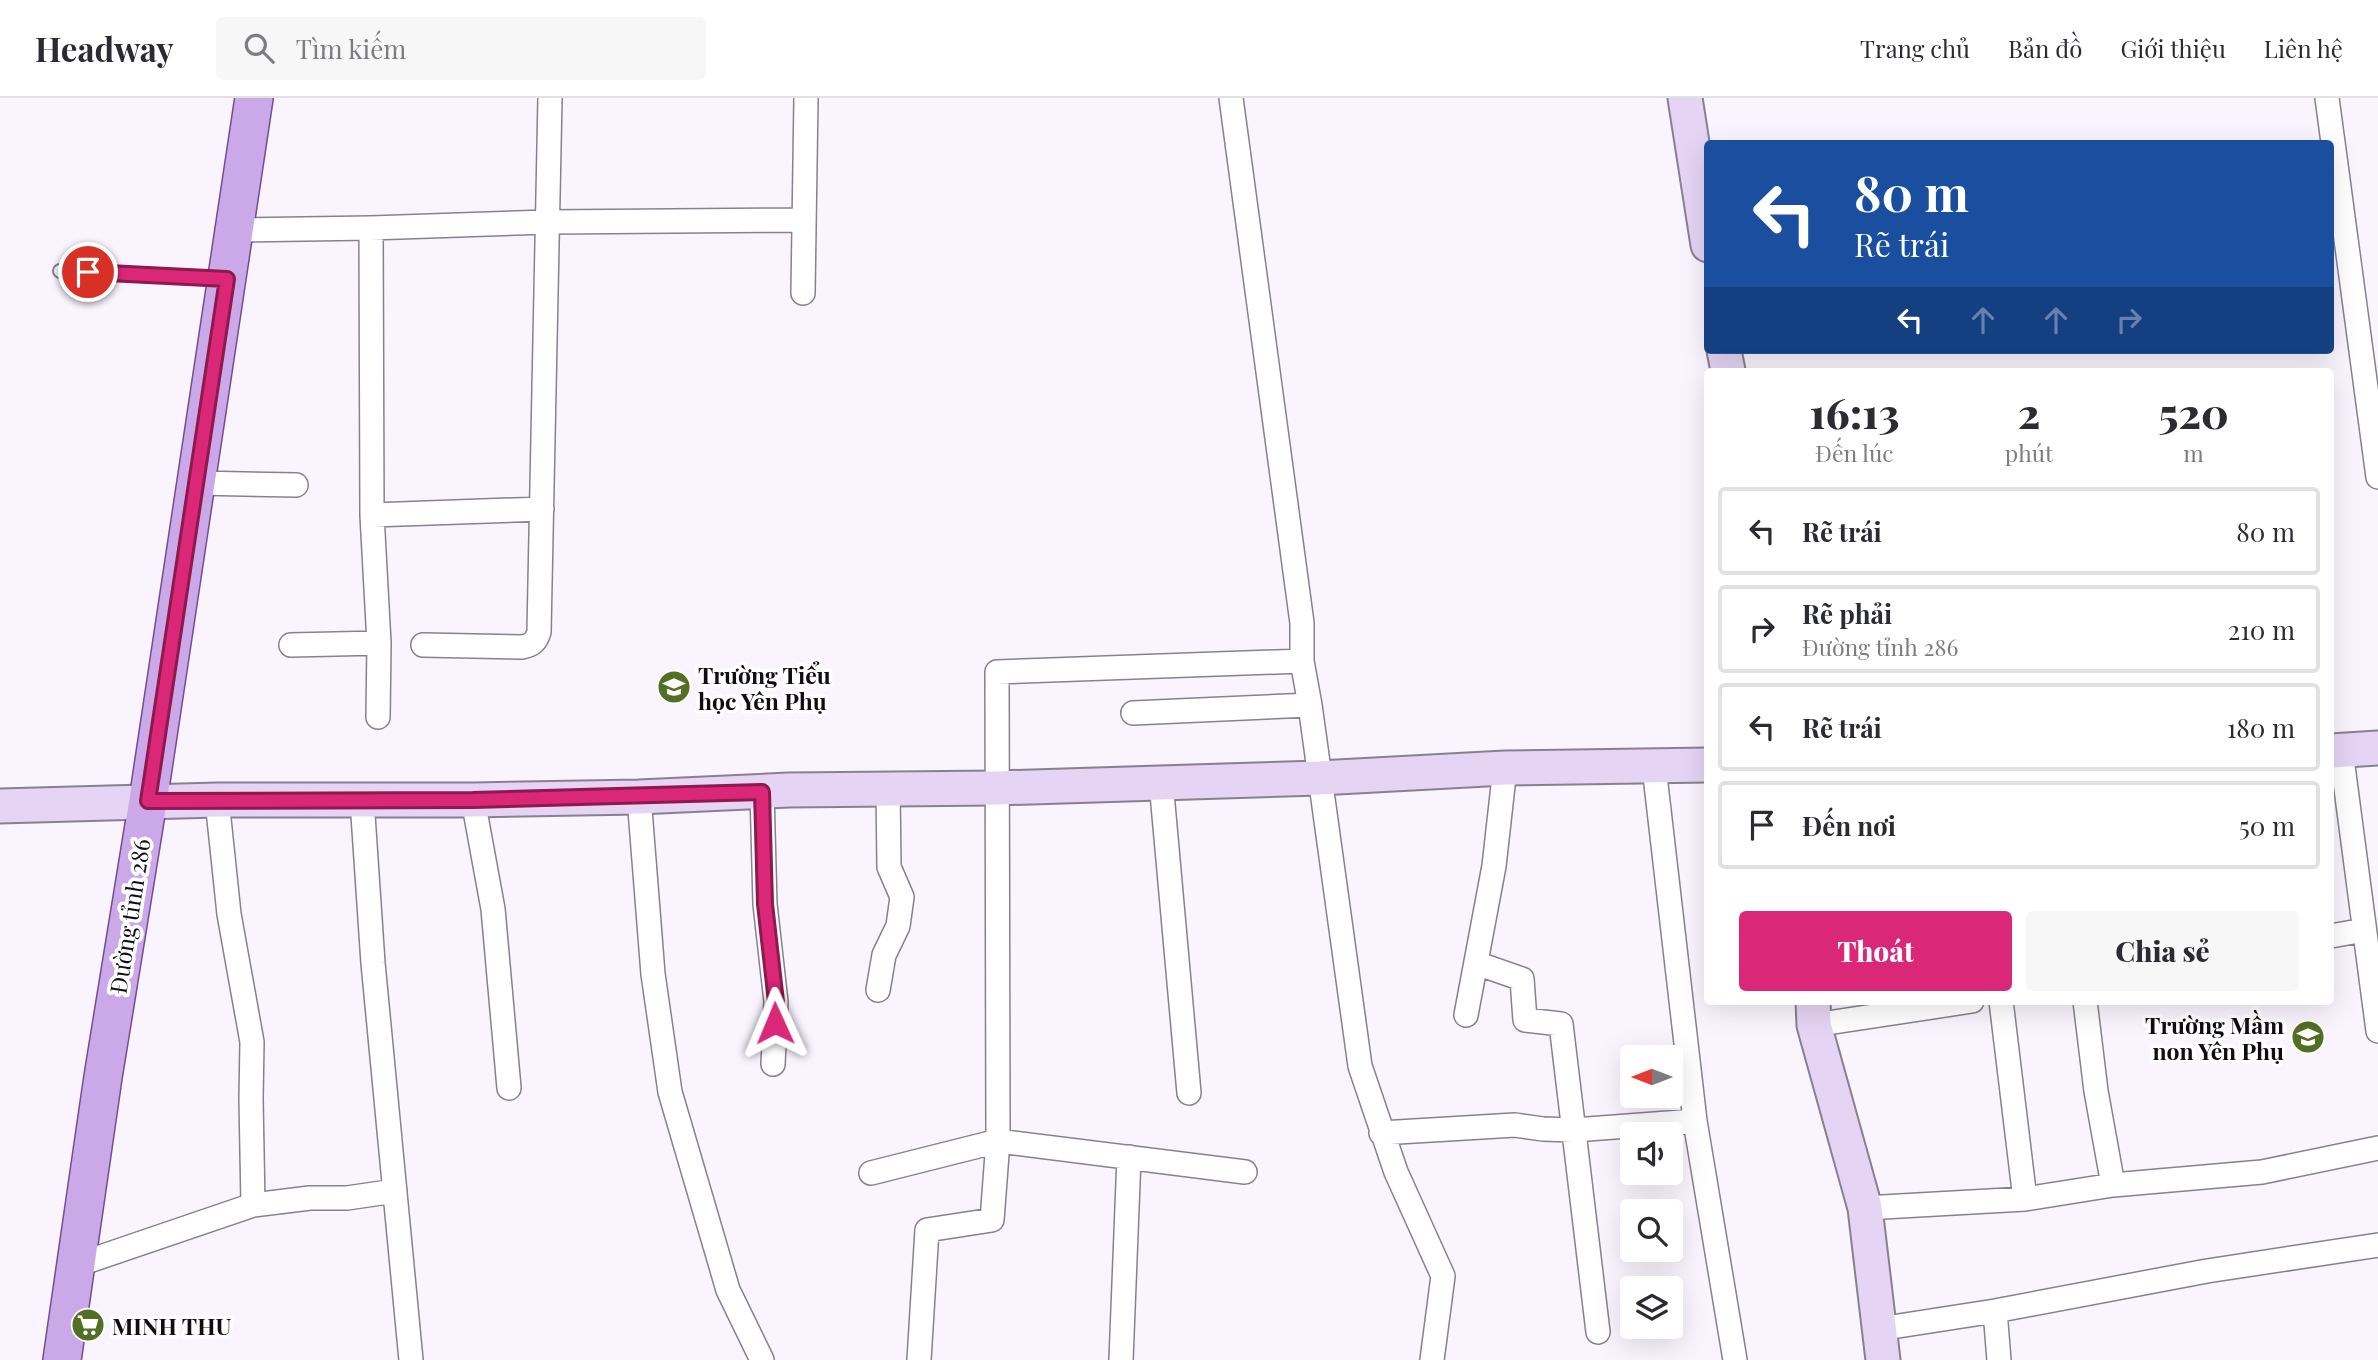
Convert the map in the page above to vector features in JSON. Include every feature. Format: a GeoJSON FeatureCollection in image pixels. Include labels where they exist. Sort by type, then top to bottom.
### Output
{"type":"FeatureCollection","features":[{"type":"Feature","properties":{"kind":"main road","name":"Đường tỉnh 286"},"geometry":{"type":"LineString","coordinates":[[62,1360],[254,98]]}},
{"type":"Feature","properties":{"kind":"street"},"geometry":{"type":"LineString","coordinates":[[424,645],[522,647],[531,645],[537,639],[540,623],[550,98]]}},
{"type":"Feature","properties":{"kind":"street"},"geometry":{"type":"LineString","coordinates":[[803,293],[806,98]]}},
{"type":"Feature","properties":{"kind":"street"},"geometry":{"type":"LineString","coordinates":[[1231,98],[1301,623],[1302,660],[1360,1066],[1396,1172],[1443,1276],[1432,1360]]}},
{"type":"Feature","properties":{"kind":"street"},"geometry":{"type":"LineString","coordinates":[[1685,98],[1704,219]]}},
{"type":"Feature","properties":{"kind":"street"},"geometry":{"type":"LineString","coordinates":[[2327,98],[2333,140]]}},
{"type":"Feature","properties":{"kind":"street"},"geometry":{"type":"LineString","coordinates":[[2334,150],[2378,477]]}},
{"type":"Feature","properties":{"kind":"street"},"geometry":{"type":"LineString","coordinates":[[233,230],[548,222],[804,220]]}},
{"type":"Feature","properties":{"kind":"street"},"geometry":{"type":"LineString","coordinates":[[371,228],[372,515],[379,643],[378,716]]}},
{"type":"Feature","properties":{"kind":"street"},"geometry":{"type":"LineString","coordinates":[[196,483],[296,485]]}},
{"type":"Feature","properties":{"kind":"street"},"geometry":{"type":"LineString","coordinates":[[372,515],[542,509]]}},
{"type":"Feature","properties":{"kind":"street"},"geometry":{"type":"LineString","coordinates":[[291,645],[379,643]]}},
{"type":"Feature","properties":{"kind":"street"},"geometry":{"type":"LineString","coordinates":[[919,1360],[927,1230],[992,1220],[998,1141],[997,672],[1302,660]]}},
{"type":"Feature","properties":{"kind":"street"},"geometry":{"type":"LineString","coordinates":[[1133,713],[1310,705]]}},
{"type":"Feature","properties":{"kind":"street"},"geometry":{"type":"LineString","coordinates":[[2378,748],[2336,751],[2378,1031]]}},
{"type":"Feature","properties":{"kind":"street"},"geometry":{"type":"LineString","coordinates":[[0,806],[217,800],[639,797],[1319,778],[1505,768],[1704,765]]}},
{"type":"Feature","properties":{"kind":"street"},"geometry":{"type":"LineString","coordinates":[[1654,767],[1695,1121],[1735,1360]]}},
{"type":"Feature","properties":{"kind":"street"},"geometry":{"type":"LineString","coordinates":[[1466,1015],[1494,866],[1505,768]]}},
{"type":"Feature","properties":{"kind":"street"},"geometry":{"type":"LineString","coordinates":[[1161,782],[1189,1093]]}},
{"type":"Feature","properties":{"kind":"street"},"geometry":{"type":"LineString","coordinates":[[878,990],[884,955],[898,926],[902,897],[889,867],[888,789]]}},
{"type":"Feature","properties":{"kind":"street"},"geometry":{"type":"LineString","coordinates":[[762,792],[765,904],[776,1002],[773,1064]]}},
{"type":"Feature","properties":{"kind":"street"},"geometry":{"type":"LineString","coordinates":[[639,797],[653,974],[670,1092],[729,1290],[762,1360]]}},
{"type":"Feature","properties":{"kind":"street"},"geometry":{"type":"LineString","coordinates":[[217,800],[229,914],[252,1042],[250,1099],[253,1205]]}},
{"type":"Feature","properties":{"kind":"street"},"geometry":{"type":"LineString","coordinates":[[362,800],[373,963],[411,1360]]}},
{"type":"Feature","properties":{"kind":"street"},"geometry":{"type":"LineString","coordinates":[[473,800],[493,909],[509,1088]]}},
{"type":"Feature","properties":{"kind":"street"},"geometry":{"type":"LineString","coordinates":[[2334,935],[2364,930]]}},
{"type":"Feature","properties":{"kind":"street"},"geometry":{"type":"LineString","coordinates":[[1476,963],[1522,979],[1525,1020],[1561,1024],[1598,1332]]}},
{"type":"Feature","properties":{"kind":"street"},"geometry":{"type":"LineString","coordinates":[[1919,1005],[1813,1013],[1864,1208],[1881,1344],[1995,1311],[2207,1271],[2378,1245]]}},
{"type":"Feature","properties":{"kind":"street"},"geometry":{"type":"LineString","coordinates":[[2001,1005],[2025,1199]]}},
{"type":"Feature","properties":{"kind":"street"},"geometry":{"type":"LineString","coordinates":[[2085,1005],[2096,1091],[2113,1185]]}},
{"type":"Feature","properties":{"kind":"street"},"geometry":{"type":"LineString","coordinates":[[1381,1133],[1515,1125],[1574,1130],[1695,1121]]}},
{"type":"Feature","properties":{"kind":"street"},"geometry":{"type":"LineString","coordinates":[[871,1173],[998,1141],[1245,1172]]}},
{"type":"Feature","properties":{"kind":"street"},"geometry":{"type":"LineString","coordinates":[[1864,1208],[2025,1199],[2113,1185],[2262,1172],[2378,1148]]}},
{"type":"Feature","properties":{"kind":"street"},"geometry":{"type":"LineString","coordinates":[[1121,1360],[1129,1157]]}},
{"type":"Feature","properties":{"kind":"street"},"geometry":{"type":"LineString","coordinates":[[77,1265],[253,1205],[310,1198],[347,1198],[395,1191]]}},
{"type":"Feature","properties":{"kind":"street"},"geometry":{"type":"LineString","coordinates":[[1995,1311],[1999,1360]]}},
{"type":"Feature","properties":{"kind":"lane"},"geometry":{"type":"LineString","coordinates":[[60,271],[227,279]]}},
{"type":"Feature","properties":{"kind":"place","name":"Trường Tiểu học Yên Phụ"},"geometry":{"type":"Point","coordinates":[674,687]}},
{"type":"Feature","properties":{"kind":"place","name":"Trường Mầm non Yên Phụ"},"geometry":{"type":"Point","coordinates":[2308,1037]}},
{"type":"Feature","properties":{"kind":"place","name":"MINH THU"},"geometry":{"type":"Point","coordinates":[88,1325]}},
{"type":"Feature","properties":{"kind":"route"},"geometry":{"type":"LineString","coordinates":[[88,272],[227,279],[148,801],[473,800],[762,792],[765,904],[776,1002],[775,1023]]}}]}
